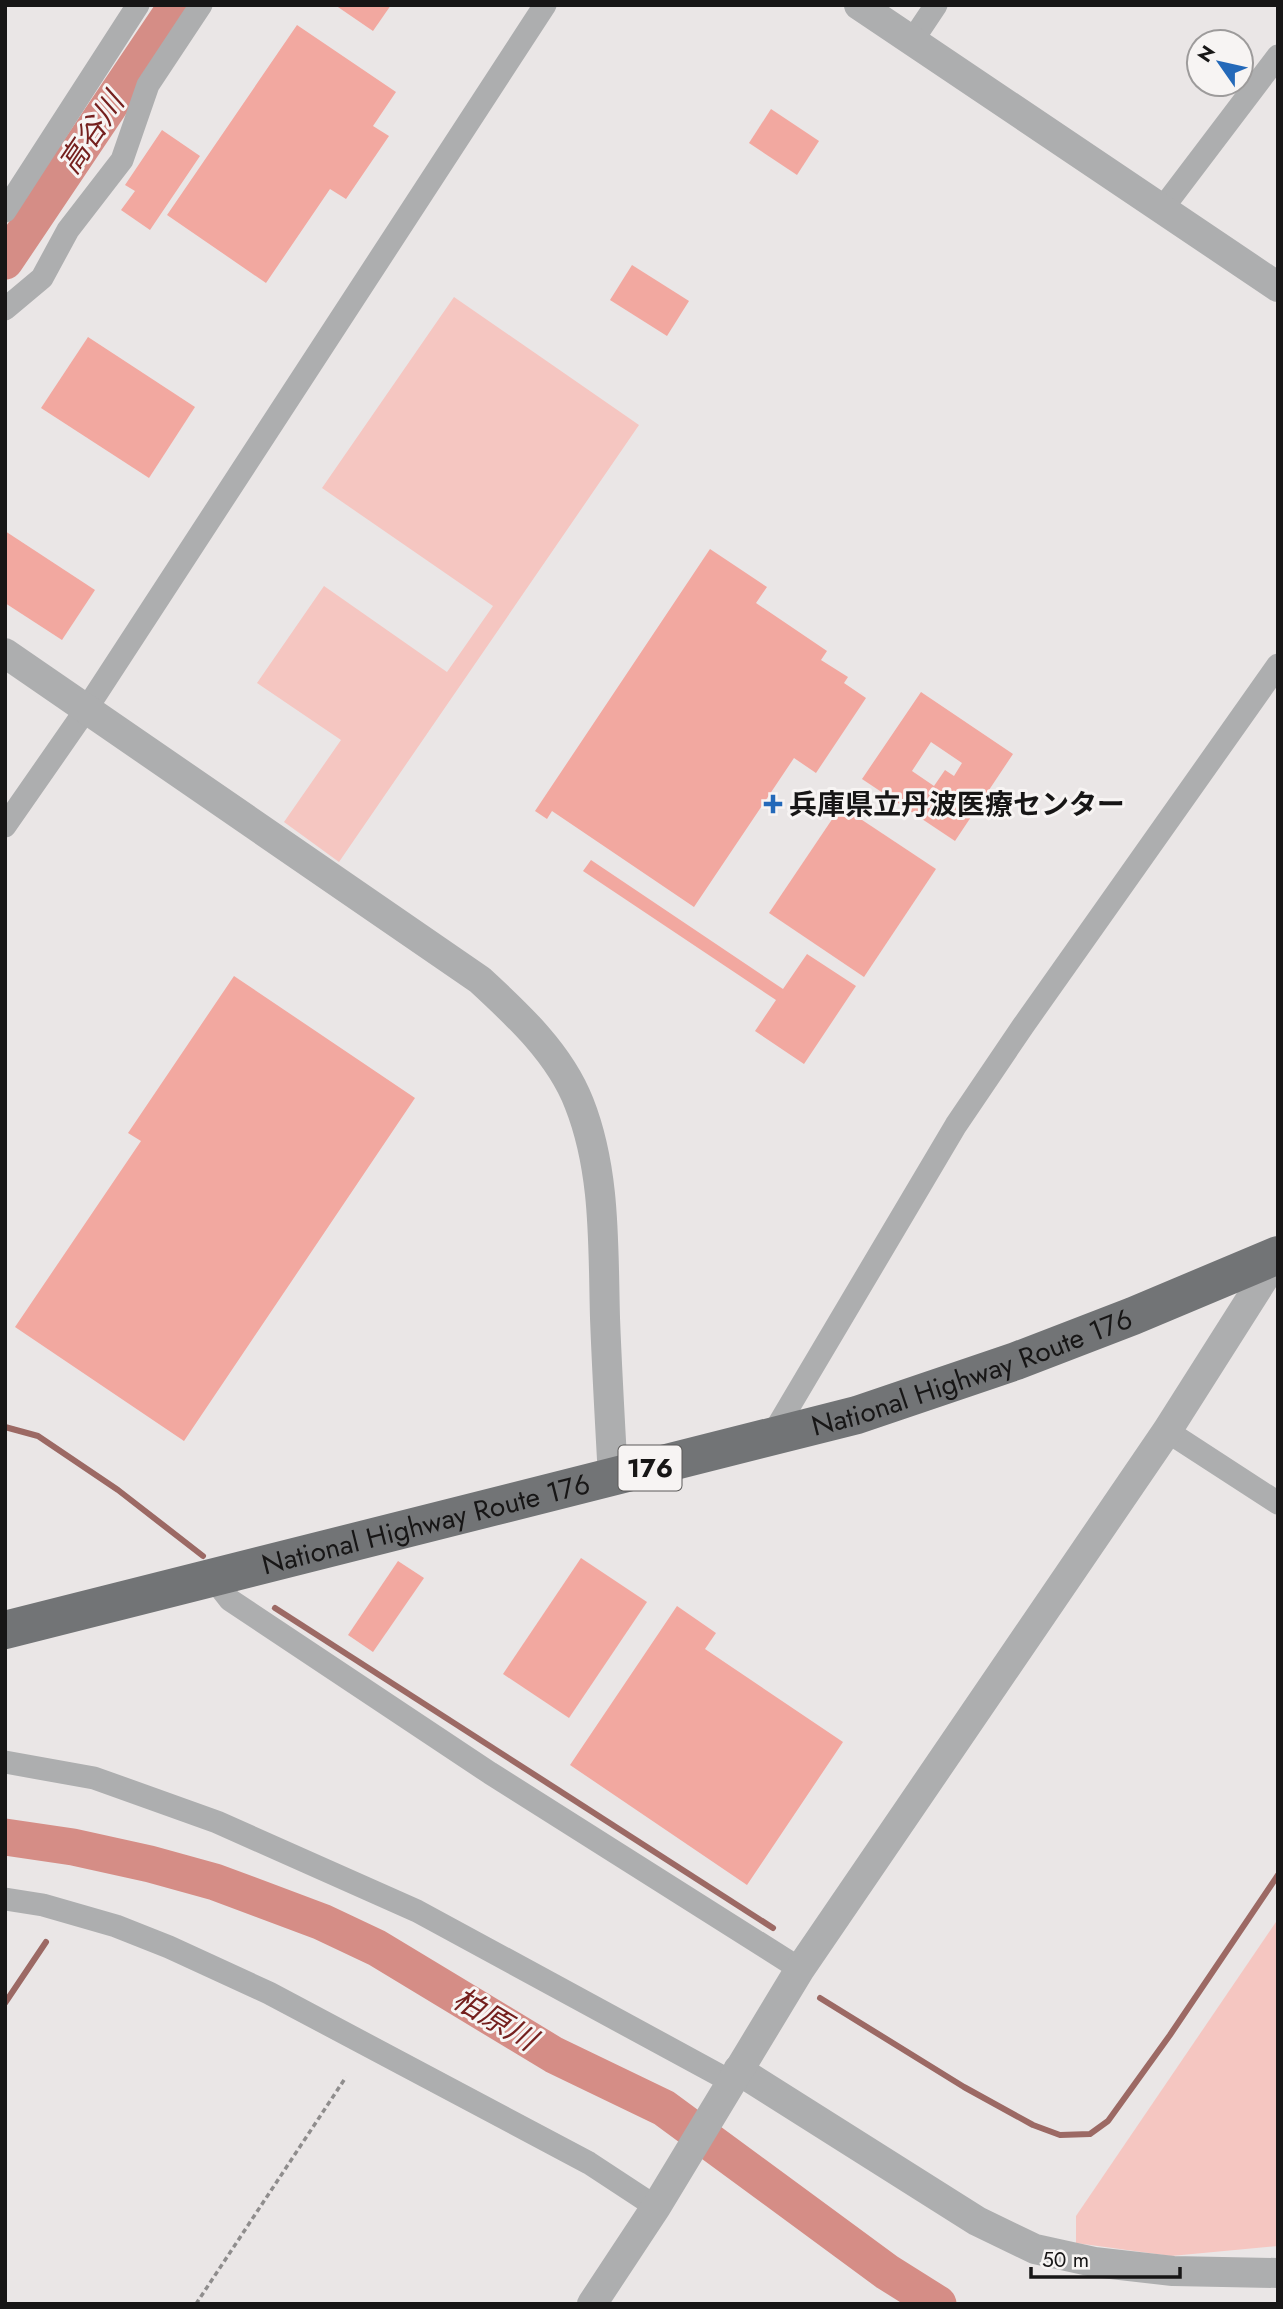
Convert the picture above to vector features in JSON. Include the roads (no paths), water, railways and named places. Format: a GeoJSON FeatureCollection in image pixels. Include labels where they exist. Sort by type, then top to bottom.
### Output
{"type":"FeatureCollection","features":[{"type":"Feature","properties":{"kind":"highway","name":"National Highway Route 176"},"geometry":{"type":"LineString","coordinates":[[5,1630],[856,1415],[1016,1361],[1133,1316],[1278,1255]]}},
{"type":"Feature","properties":{"kind":"street"},"geometry":{"type":"LineString","coordinates":[[5,211],[138,5]]}},
{"type":"Feature","properties":{"kind":"street"},"geometry":{"type":"LineString","coordinates":[[5,309],[42,278],[68,230],[122,160],[149,85],[201,5]]}},
{"type":"Feature","properties":{"kind":"street"},"geometry":{"type":"LineString","coordinates":[[5,826],[87,708],[545,5]]}},
{"type":"Feature","properties":{"kind":"street"},"geometry":{"type":"LineString","coordinates":[[859,5],[1278,287]]}},
{"type":"Feature","properties":{"kind":"street"},"geometry":{"type":"LineString","coordinates":[[912,41],[936,5]]}},
{"type":"Feature","properties":{"kind":"street"},"geometry":{"type":"LineString","coordinates":[[1162,209],[1278,56]]}},
{"type":"Feature","properties":{"kind":"street"},"geometry":{"type":"LineString","coordinates":[[5,653],[480,980],[526,1022],[557,1064],[579,1102],[594,1151],[604,1227],[605,1316],[613,1477]]}},
{"type":"Feature","properties":{"kind":"street"},"geometry":{"type":"LineString","coordinates":[[771,1437],[956,1125],[1278,665]]}},
{"type":"Feature","properties":{"kind":"street"},"geometry":{"type":"LineString","coordinates":[[592,2304],[656,2207],[800,1969],[1167,1431],[1278,1255]]}},
{"type":"Feature","properties":{"kind":"street"},"geometry":{"type":"LineString","coordinates":[[1167,1431],[1278,1503]]}},
{"type":"Feature","properties":{"kind":"street"},"geometry":{"type":"LineString","coordinates":[[212,1577],[230,1600],[490,1773],[800,1969]]}},
{"type":"Feature","properties":{"kind":"street"},"geometry":{"type":"LineString","coordinates":[[5,1762],[94,1778],[217,1822],[416,1911],[638,2034],[734,2076],[976,2221],[1035,2249],[1094,2262],[1173,2271],[1278,2273]]}},
{"type":"Feature","properties":{"kind":"street"},"geometry":{"type":"LineString","coordinates":[[5,1899],[43,1905],[116,1926],[270,1993],[589,2163],[656,2207]]}},
{"type":"Feature","properties":{"kind":"waterway","name":"高谷川"},"geometry":{"type":"LineString","coordinates":[[5,261],[177,5]]}},
{"type":"Feature","properties":{"kind":"waterway"},"geometry":{"type":"LineString","coordinates":[[5,1427],[38,1436],[118,1490],[203,1556]]}},
{"type":"Feature","properties":{"kind":"waterway"},"geometry":{"type":"LineString","coordinates":[[275,1608],[773,1928]]}},
{"type":"Feature","properties":{"kind":"waterway","name":"柏原川"},"geometry":{"type":"LineString","coordinates":[[5,1837],[73,1847],[215,1882],[322,1922],[377,1948],[554,2055],[664,2108],[887,2272],[938,2304]]}},
{"type":"Feature","properties":{"kind":"waterway"},"geometry":{"type":"LineString","coordinates":[[820,1998],[964,2087],[1033,2125],[1060,2135],[1090,2134],[1108,2121],[1170,2035],[1278,1875]]}},
{"type":"Feature","properties":{"kind":"waterway"},"geometry":{"type":"LineString","coordinates":[[5,2003],[46,1942]]}},
{"type":"Feature","properties":{"kind":"place","name":"兵庫県立丹波医療センター"},"geometry":{"type":"Point","coordinates":[773,804]}}]}
